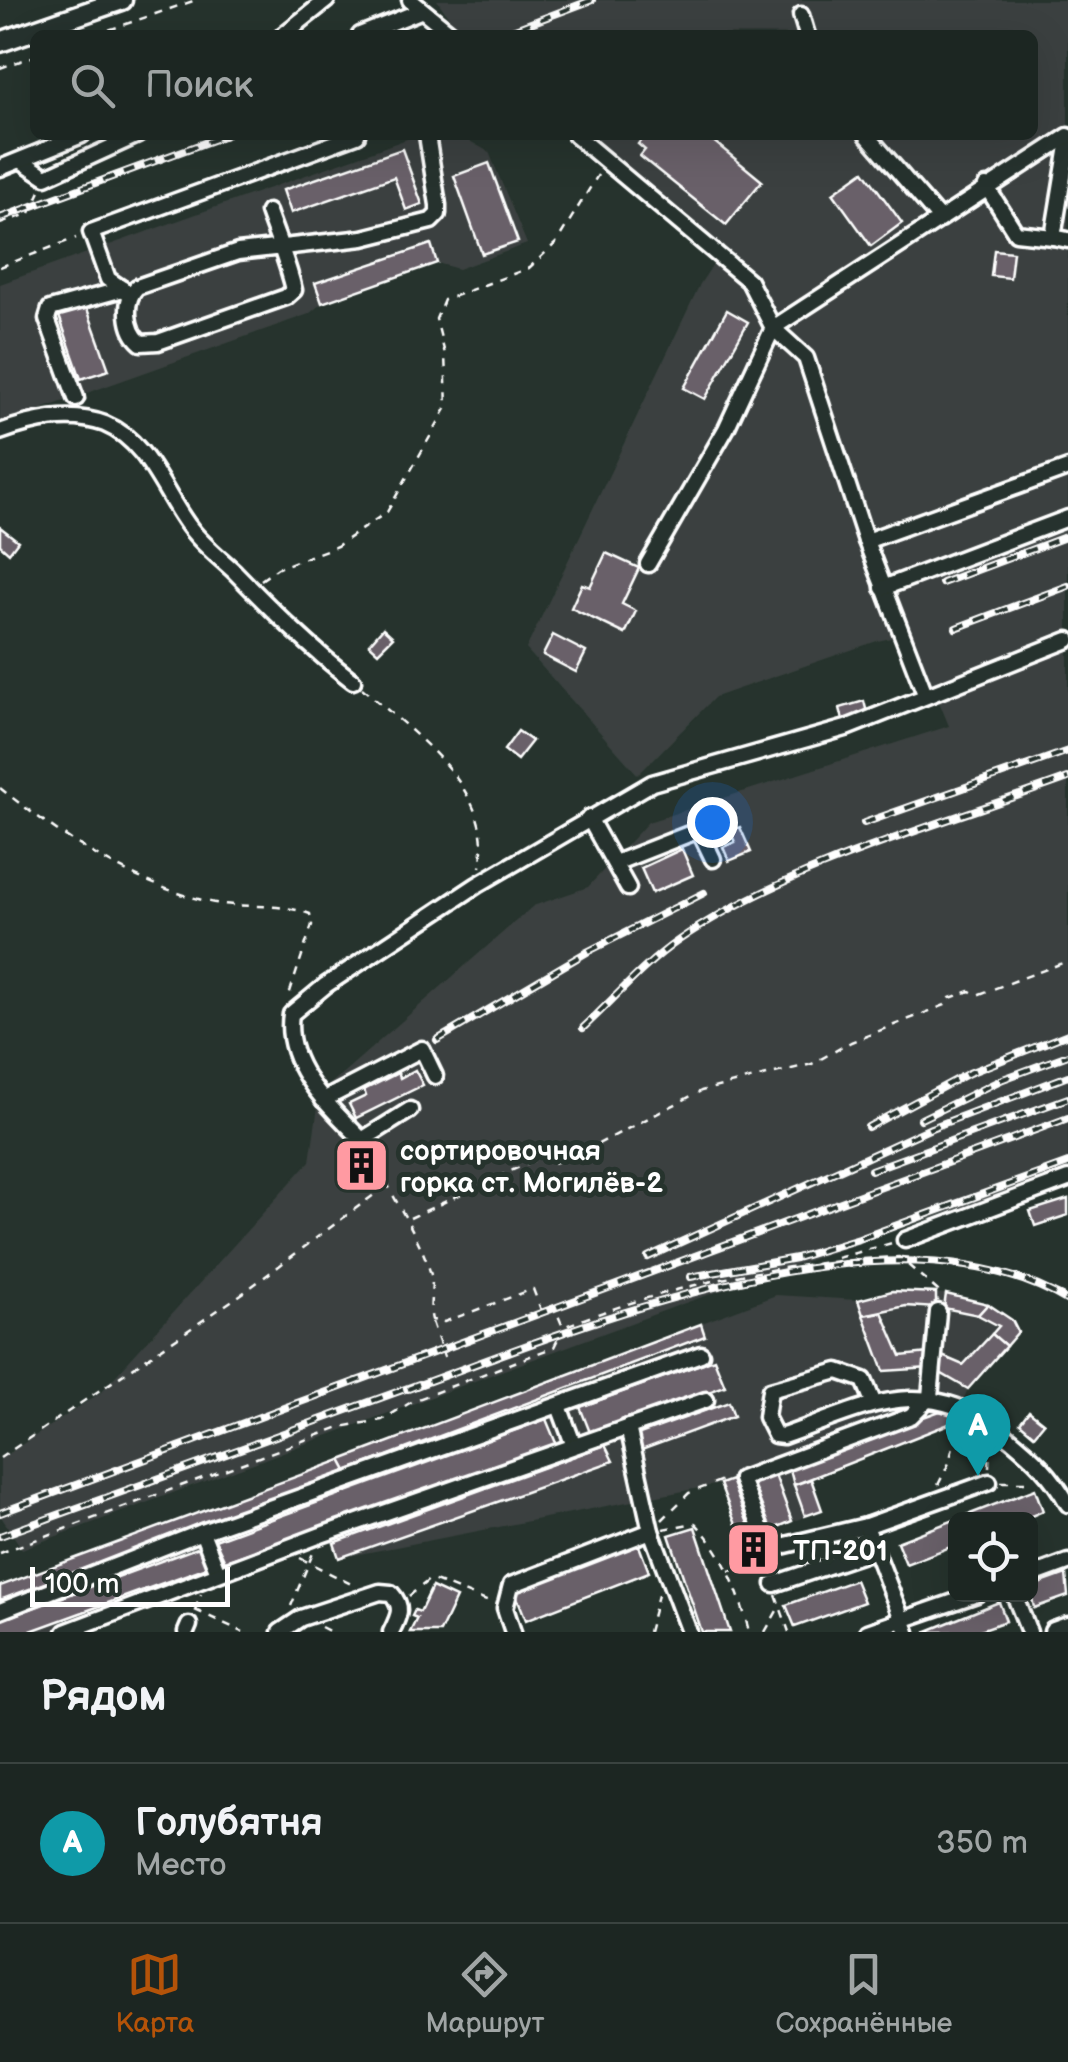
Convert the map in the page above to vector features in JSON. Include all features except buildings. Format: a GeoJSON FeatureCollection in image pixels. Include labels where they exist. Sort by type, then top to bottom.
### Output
{"type":"FeatureCollection","features":[{"type":"Feature","properties":{"kind":"main road"},"geometry":{"type":"LineString","coordinates":[[35,30],[122,0]]}},
{"type":"Feature","properties":{"kind":"main road"},"geometry":{"type":"LineString","coordinates":[[0,42],[30,32]]}},
{"type":"Feature","properties":{"kind":"main road"},"geometry":{"type":"LineString","coordinates":[[1054,1632],[1068,1627]]}},
{"type":"Feature","properties":{"kind":"lane"},"geometry":{"type":"LineString","coordinates":[[289,30],[327,0]]}},
{"type":"Feature","properties":{"kind":"lane"},"geometry":{"type":"LineString","coordinates":[[369,30],[415,6],[446,30]]}},
{"type":"Feature","properties":{"kind":"lane"},"geometry":{"type":"LineString","coordinates":[[801,15],[806,30]]}},
{"type":"Feature","properties":{"kind":"lane"},"geometry":{"type":"LineString","coordinates":[[648,564],[726,429],[772,328],[938,216],[1068,136]]}},
{"type":"Feature","properties":{"kind":"lane"},"geometry":{"type":"LineString","coordinates":[[0,168],[70,140]]}},
{"type":"Feature","properties":{"kind":"lane"},"geometry":{"type":"LineString","coordinates":[[22,160],[46,177],[127,140]]}},
{"type":"Feature","properties":{"kind":"lane"},"geometry":{"type":"LineString","coordinates":[[268,212],[294,290],[286,297],[158,342],[141,343],[133,336],[126,292],[108,279],[92,232],[343,140]]}},
{"type":"Feature","properties":{"kind":"lane"},"geometry":{"type":"LineString","coordinates":[[76,398],[47,319],[50,310],[126,292],[238,252],[401,232],[431,221],[438,205],[429,140]]}},
{"type":"Feature","properties":{"kind":"lane"},"geometry":{"type":"LineString","coordinates":[[581,140],[749,281],[772,328],[806,358],[866,541],[925,694]]}},
{"type":"Feature","properties":{"kind":"lane"},"geometry":{"type":"LineString","coordinates":[[871,140],[938,216]]}},
{"type":"Feature","properties":{"kind":"lane"},"geometry":{"type":"LineString","coordinates":[[986,186],[1016,233],[1061,238],[1068,146]]}},
{"type":"Feature","properties":{"kind":"lane"},"geometry":{"type":"LineString","coordinates":[[0,432],[47,418],[104,424],[123,435],[164,483],[190,528],[353,681]]}},
{"type":"Feature","properties":{"kind":"lane"},"geometry":{"type":"LineString","coordinates":[[866,541],[1068,468]]}},
{"type":"Feature","properties":{"kind":"lane"},"geometry":{"type":"LineString","coordinates":[[884,588],[1068,518]]}},
{"type":"Feature","properties":{"kind":"lane"},"geometry":{"type":"LineString","coordinates":[[410,1110],[362,1140],[323,1100],[300,1065],[288,1034],[290,1014],[326,985],[477,885],[652,782],[846,728],[1068,640]]}},
{"type":"Feature","properties":{"kind":"lane"},"geometry":{"type":"LineString","coordinates":[[588,818],[628,888]]}},
{"type":"Feature","properties":{"kind":"lane"},"geometry":{"type":"LineString","coordinates":[[615,864],[699,830],[713,859]]}},
{"type":"Feature","properties":{"kind":"lane"},"geometry":{"type":"LineString","coordinates":[[323,1100],[422,1049],[435,1076]]}},
{"type":"Feature","properties":{"kind":"lane"},"geometry":{"type":"LineString","coordinates":[[905,1240],[1068,1179]]}},
{"type":"Feature","properties":{"kind":"lane"},"geometry":{"type":"LineString","coordinates":[[938,1312],[930,1397],[911,1416],[741,1480],[768,1550],[866,1526],[989,1482]]}},
{"type":"Feature","properties":{"kind":"lane"},"geometry":{"type":"LineString","coordinates":[[0,1611],[202,1532],[701,1354]]}},
{"type":"Feature","properties":{"kind":"lane"},"geometry":{"type":"LineString","coordinates":[[874,1404],[864,1380],[838,1371],[770,1390],[766,1416],[775,1435],[783,1436],[874,1404],[930,1397],[963,1408],[990,1424],[1048,1468],[1068,1504]]}},
{"type":"Feature","properties":{"kind":"lane"},"geometry":{"type":"LineString","coordinates":[[66,1632],[320,1535],[706,1400]]}},
{"type":"Feature","properties":{"kind":"lane"},"geometry":{"type":"LineString","coordinates":[[559,1406],[574,1446]]}},
{"type":"Feature","properties":{"kind":"lane"},"geometry":{"type":"LineString","coordinates":[[628,1428],[651,1531],[689,1632]]}},
{"type":"Feature","properties":{"kind":"lane"},"geometry":{"type":"LineString","coordinates":[[866,1526],[905,1625]]}},
{"type":"Feature","properties":{"kind":"lane"},"geometry":{"type":"LineString","coordinates":[[513,1632],[505,1608],[512,1585],[651,1531]]}},
{"type":"Feature","properties":{"kind":"lane"},"geometry":{"type":"LineString","coordinates":[[202,1532],[213,1575]]}},
{"type":"Feature","properties":{"kind":"lane"},"geometry":{"type":"LineString","coordinates":[[774,1584],[875,1550]]}},
{"type":"Feature","properties":{"kind":"lane"},"geometry":{"type":"LineString","coordinates":[[1038,1573],[1068,1562]]}},
{"type":"Feature","properties":{"kind":"lane"},"geometry":{"type":"LineString","coordinates":[[280,1631],[301,1618],[368,1594],[390,1593],[399,1602],[400,1614],[391,1632]]}},
{"type":"Feature","properties":{"kind":"lane"},"geometry":{"type":"LineString","coordinates":[[866,1632],[905,1625],[958,1602]]}},
{"type":"Feature","properties":{"kind":"lane"},"geometry":{"type":"LineString","coordinates":[[1017,1602],[1029,1632]]}},
{"type":"Feature","properties":{"kind":"path"},"geometry":{"type":"LineString","coordinates":[[109,30],[196,0]]}},
{"type":"Feature","properties":{"kind":"path"},"geometry":{"type":"LineString","coordinates":[[0,68],[30,58]]}},
{"type":"Feature","properties":{"kind":"path"},"geometry":{"type":"LineString","coordinates":[[250,588],[278,568],[337,546],[387,512],[447,407],[445,354],[436,319],[444,300],[530,268],[556,243],[607,162]]}},
{"type":"Feature","properties":{"kind":"path"},"geometry":{"type":"LineString","coordinates":[[0,224],[30,213],[46,177]]}},
{"type":"Feature","properties":{"kind":"path"},"geometry":{"type":"LineString","coordinates":[[0,268],[92,232]]}},
{"type":"Feature","properties":{"kind":"path"},"geometry":{"type":"LineString","coordinates":[[353,681],[457,777],[486,841],[477,885]]}},
{"type":"Feature","properties":{"kind":"path"},"geometry":{"type":"LineString","coordinates":[[0,788],[76,846],[154,885],[212,902],[310,914],[312,925],[288,998],[290,1014]]}},
{"type":"Feature","properties":{"kind":"path"},"geometry":{"type":"LineString","coordinates":[[408,1218],[541,1156],[550,1164],[573,1156],[701,1091],[812,1064],[844,1050],[851,1042],[946,1004],[950,998],[970,991],[978,995],[1068,961]]}},
{"type":"Feature","properties":{"kind":"path"},"geometry":{"type":"LineString","coordinates":[[362,1140],[391,1182],[392,1194],[408,1218],[434,1276],[428,1303],[444,1356]]}},
{"type":"Feature","properties":{"kind":"path"},"geometry":{"type":"LineString","coordinates":[[0,1458],[243,1293],[391,1182]]}},
{"type":"Feature","properties":{"kind":"path"},"geometry":{"type":"LineString","coordinates":[[0,1553],[340,1427],[382,1420],[413,1400],[554,1346],[563,1327],[632,1300],[711,1279],[831,1260],[905,1240]]}},
{"type":"Feature","properties":{"kind":"path"},"geometry":{"type":"LineString","coordinates":[[831,1260],[899,1257],[974,1263],[1022,1276],[1068,1296]]}},
{"type":"Feature","properties":{"kind":"path"},"geometry":{"type":"LineString","coordinates":[[899,1257],[938,1291],[938,1312]]}},
{"type":"Feature","properties":{"kind":"path"},"geometry":{"type":"LineString","coordinates":[[432,1320],[444,1322],[534,1288],[542,1310],[554,1306],[563,1327]]}},
{"type":"Feature","properties":{"kind":"path"},"geometry":{"type":"LineString","coordinates":[[928,1504],[949,1463],[963,1408]]}},
{"type":"Feature","properties":{"kind":"path"},"geometry":{"type":"LineString","coordinates":[[990,1424],[989,1482],[1055,1481]]}},
{"type":"Feature","properties":{"kind":"path"},"geometry":{"type":"LineString","coordinates":[[651,1531],[688,1493],[733,1476],[741,1480]]}},
{"type":"Feature","properties":{"kind":"path"},"geometry":{"type":"LineString","coordinates":[[651,1531],[695,1523],[728,1572],[750,1632]]}},
{"type":"Feature","properties":{"kind":"path"},"geometry":{"type":"LineString","coordinates":[[280,1631],[320,1535]]}},
{"type":"Feature","properties":{"kind":"path"},"geometry":{"type":"LineString","coordinates":[[274,1553],[310,1560],[368,1594]]}},
{"type":"Feature","properties":{"kind":"path"},"geometry":{"type":"LineString","coordinates":[[728,1572],[754,1568],[770,1560]]}},
{"type":"Feature","properties":{"kind":"path"},"geometry":{"type":"LineString","coordinates":[[648,1632],[666,1570]]}},
{"type":"Feature","properties":{"kind":"path"},"geometry":{"type":"LineString","coordinates":[[213,1575],[195,1610],[243,1632]]}},
{"type":"Feature","properties":{"kind":"path"},"geometry":{"type":"LineString","coordinates":[[399,1602],[430,1580],[505,1608]]}},
{"type":"Feature","properties":{"kind":"path"},"geometry":{"type":"LineString","coordinates":[[765,1632],[779,1608]]}},
{"type":"Feature","properties":{"kind":"shaded area"},"geometry":{"type":"Polygon","coordinates":[[[437,0],[1068,0],[1068,1171],[682,1304],[22,1549],[0,1515],[0,1459],[100,1393],[310,1161],[320,1093],[533,906],[588,887],[648,822],[949,726],[911,634],[877,641],[715,697],[638,775],[526,649],[700,284],[721,252],[597,140],[1038,140],[1038,30],[457,30],[437,0]]]}},
{"type":"Feature","properties":{"kind":"shaded area"},"geometry":{"type":"Polygon","coordinates":[[[404,140],[468,140],[489,152],[527,244],[458,269],[437,263],[322,303],[309,314],[0,424],[0,284],[404,140]]]}},
{"type":"Feature","properties":{"kind":"shaded area"},"geometry":{"type":"Polygon","coordinates":[[[892,1291],[946,1294],[988,1304],[1012,1320],[1018,1332],[968,1389],[954,1422],[812,1479],[822,1510],[769,1531],[742,1540],[720,1484],[339,1558],[332,1540],[76,1632],[0,1632],[0,1586],[776,1295],[858,1300],[892,1291]]]}},
{"type":"Feature","properties":{"kind":"railway"},"geometry":{"type":"LineString","coordinates":[[512,30],[592,0]]}},
{"type":"Feature","properties":{"kind":"railway"},"geometry":{"type":"LineString","coordinates":[[0,218],[212,140]]}},
{"type":"Feature","properties":{"kind":"railway"},"geometry":{"type":"LineString","coordinates":[[942,583],[1068,536]]}},
{"type":"Feature","properties":{"kind":"railway"},"geometry":{"type":"LineString","coordinates":[[956,628],[1068,586]]}},
{"type":"Feature","properties":{"kind":"railway"},"geometry":{"type":"LineString","coordinates":[[864,823],[1068,751]]}},
{"type":"Feature","properties":{"kind":"railway"},"geometry":{"type":"LineString","coordinates":[[583,1028],[666,949],[721,914],[868,848],[1068,778]]}},
{"type":"Feature","properties":{"kind":"railway"},"geometry":{"type":"LineString","coordinates":[[437,1040],[587,952],[704,893]]}},
{"type":"Feature","properties":{"kind":"railway"},"geometry":{"type":"LineString","coordinates":[[868,1127],[969,1073],[1068,1034]]}},
{"type":"Feature","properties":{"kind":"railway"},"geometry":{"type":"LineString","coordinates":[[921,1119],[1003,1079],[1068,1055]]}},
{"type":"Feature","properties":{"kind":"railway"},"geometry":{"type":"LineString","coordinates":[[648,1257],[931,1128],[1068,1076]]}},
{"type":"Feature","properties":{"kind":"railway"},"geometry":{"type":"LineString","coordinates":[[871,1170],[1068,1098]]}},
{"type":"Feature","properties":{"kind":"railway"},"geometry":{"type":"LineString","coordinates":[[0,1513],[1068,1118]]}},
{"type":"Feature","properties":{"kind":"railway"},"geometry":{"type":"LineString","coordinates":[[690,1277],[796,1258],[1068,1163]]}},
{"type":"Feature","properties":{"kind":"railway"},"geometry":{"type":"LineString","coordinates":[[408,1389],[647,1305],[738,1282],[828,1266],[915,1261],[996,1272],[1068,1301]]}},
{"type":"Feature","properties":{"kind":"railway"},"geometry":{"type":"LineString","coordinates":[[0,1536],[419,1384]]}},
{"type":"Feature","properties":{"kind":"place","name":"сортировочная горка ст. Могилёв-2"},"geometry":{"type":"Point","coordinates":[361,1166]}},
{"type":"Feature","properties":{"kind":"place","name":"Голубятня"},"geometry":{"type":"Point","coordinates":[978,1476]}},
{"type":"Feature","properties":{"kind":"place","name":"ТП-201"},"geometry":{"type":"Point","coordinates":[754,1550]}}]}
